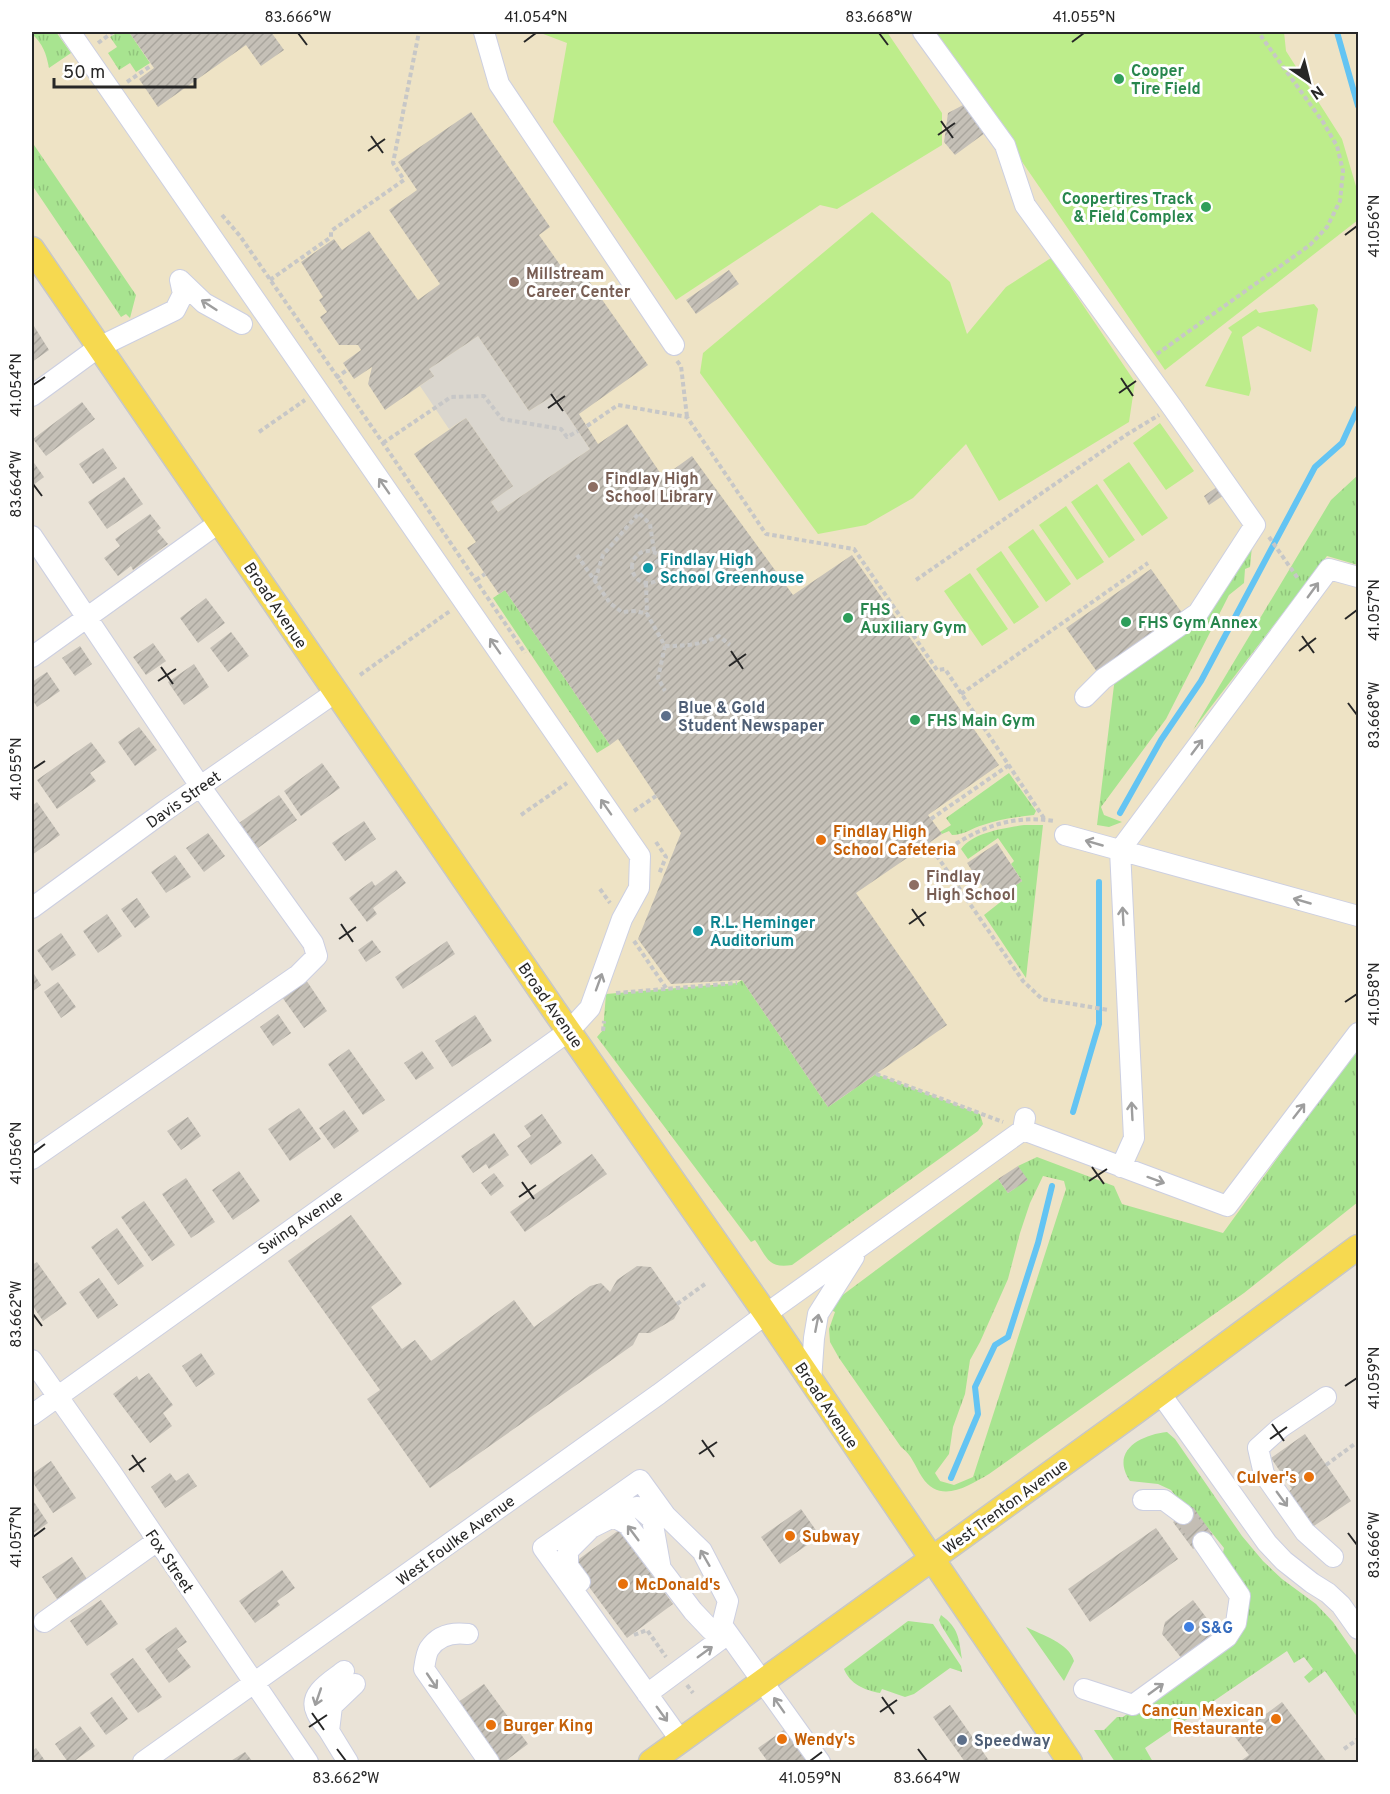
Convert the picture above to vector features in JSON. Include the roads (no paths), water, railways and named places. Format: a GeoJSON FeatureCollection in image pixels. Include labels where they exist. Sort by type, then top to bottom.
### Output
{"type":"FeatureCollection","features":[{"type":"Feature","properties":{"kind":"main road","name":"Broad Avenue"},"geometry":{"type":"LineString","coordinates":[[32,249],[569,1032],[766,1314],[1070,1762]]}},
{"type":"Feature","properties":{"kind":"main road","name":"West Trenton Avenue"},"geometry":{"type":"LineString","coordinates":[[651,1762],[1359,1247]]}},
{"type":"Feature","properties":{"kind":"street","name":"Swing Avenue"},"geometry":{"type":"LineString","coordinates":[[32,1415],[569,1032],[590,1008],[622,919],[639,888],[640,856],[70,32]]}},
{"type":"Feature","properties":{"kind":"street"},"geometry":{"type":"LineString","coordinates":[[484,32],[499,84],[674,345]]}},
{"type":"Feature","properties":{"kind":"street"},"geometry":{"type":"LineString","coordinates":[[922,32],[1005,145],[1025,205],[1255,525],[1198,613],[1103,679],[1085,697]]}},
{"type":"Feature","properties":{"kind":"street"},"geometry":{"type":"LineString","coordinates":[[32,396],[99,347],[175,310],[183,294],[180,280],[204,303],[242,324]]}},
{"type":"Feature","properties":{"kind":"street"},"geometry":{"type":"LineString","coordinates":[[32,657],[219,522]]}},
{"type":"Feature","properties":{"kind":"street"},"geometry":{"type":"LineString","coordinates":[[32,536],[200,786],[313,943],[317,956],[298,975],[32,1159]]}},
{"type":"Feature","properties":{"kind":"street"},"geometry":{"type":"LineString","coordinates":[[1359,577],[1329,569],[1120,850],[1134,1138],[1122,1167],[1227,1206],[1359,1033]]}},
{"type":"Feature","properties":{"kind":"street","name":"Davis Street"},"geometry":{"type":"LineString","coordinates":[[32,908],[200,786],[336,692]]}},
{"type":"Feature","properties":{"kind":"street"},"geometry":{"type":"LineString","coordinates":[[1061,828],[1120,850],[1359,916]]}},
{"type":"Feature","properties":{"kind":"street","name":"West Foulke Avenue"},"geometry":{"type":"LineString","coordinates":[[143,1762],[641,1407],[1024,1124],[1122,1167]]}},
{"type":"Feature","properties":{"kind":"street"},"geometry":{"type":"LineString","coordinates":[[811,1381],[818,1314],[860,1247]]}},
{"type":"Feature","properties":{"kind":"street","name":"Fox Street"},"geometry":{"type":"LineString","coordinates":[[32,1360],[308,1762]]}},
{"type":"Feature","properties":{"kind":"street"},"geometry":{"type":"LineString","coordinates":[[1160,1393],[1267,1543],[1284,1562],[1341,1605],[1359,1629]]}},
{"type":"Feature","properties":{"kind":"street"},"geometry":{"type":"LineString","coordinates":[[1326,1397],[1280,1428],[1258,1448],[1264,1474],[1305,1532],[1333,1557]]}},
{"type":"Feature","properties":{"kind":"street"},"geometry":{"type":"LineString","coordinates":[[681,1741],[543,1548],[640,1480],[666,1516],[702,1551],[728,1601],[722,1625],[820,1762]]}},
{"type":"Feature","properties":{"kind":"street"},"geometry":{"type":"LineString","coordinates":[[1143,1500],[1164,1500],[1183,1514]]}},
{"type":"Feature","properties":{"kind":"street"},"geometry":{"type":"LineString","coordinates":[[627,1666],[617,1634],[568,1566],[568,1551],[591,1528],[613,1517],[627,1524],[693,1611],[711,1630],[729,1634]]}},
{"type":"Feature","properties":{"kind":"street"},"geometry":{"type":"LineString","coordinates":[[44,1622],[157,1541]]}},
{"type":"Feature","properties":{"kind":"street"},"geometry":{"type":"LineString","coordinates":[[1084,1689],[1133,1705],[1227,1637],[1236,1623],[1240,1596],[1203,1542]]}},
{"type":"Feature","properties":{"kind":"street"},"geometry":{"type":"LineString","coordinates":[[468,1634],[455,1632],[440,1639],[428,1650],[424,1669],[489,1762]]}},
{"type":"Feature","properties":{"kind":"street"},"geometry":{"type":"LineString","coordinates":[[647,1694],[729,1634]]}},
{"type":"Feature","properties":{"kind":"street"},"geometry":{"type":"LineString","coordinates":[[348,1762],[329,1731],[332,1706],[350,1678]]}},
{"type":"Feature","properties":{"kind":"waterway"},"geometry":{"type":"LineString","coordinates":[[1337,32],[1358,106]]}},
{"type":"Feature","properties":{"kind":"waterway"},"geometry":{"type":"LineString","coordinates":[[1120,813],[1161,740],[1201,681],[1315,467],[1342,443],[1358,408]]}},
{"type":"Feature","properties":{"kind":"waterway"},"geometry":{"type":"LineString","coordinates":[[1073,1112],[1099,1024],[1099,882]]}},
{"type":"Feature","properties":{"kind":"waterway"},"geometry":{"type":"LineString","coordinates":[[951,1478],[978,1414],[975,1387],[995,1345],[1008,1337],[1038,1243],[1052,1186]]}},
{"type":"Feature","properties":{"kind":"tunnel"},"geometry":{"type":"LineString","coordinates":[[1183,1514],[1203,1542]]}},
{"type":"Feature","properties":{"kind":"place","name":"Cooper Tire Field"},"geometry":{"type":"Point","coordinates":[1119,79]}},
{"type":"Feature","properties":{"kind":"place","name":"Coopertires Track & Field Complex"},"geometry":{"type":"Point","coordinates":[1206,207]}},
{"type":"Feature","properties":{"kind":"place","name":"Millstream Career Center"},"geometry":{"type":"Point","coordinates":[514,282]}},
{"type":"Feature","properties":{"kind":"place","name":"Findlay High School Library"},"geometry":{"type":"Point","coordinates":[593,487]}},
{"type":"Feature","properties":{"kind":"place","name":"Findlay High School Greenhouse"},"geometry":{"type":"Point","coordinates":[648,568]}},
{"type":"Feature","properties":{"kind":"place","name":"FHS Auxiliary Gym"},"geometry":{"type":"Point","coordinates":[848,618]}},
{"type":"Feature","properties":{"kind":"place","name":"FHS Gym Annex"},"geometry":{"type":"Point","coordinates":[1126,622]}},
{"type":"Feature","properties":{"kind":"place","name":"Blue & Gold Student Newspaper"},"geometry":{"type":"Point","coordinates":[666,716]}},
{"type":"Feature","properties":{"kind":"place","name":"FHS Main Gym"},"geometry":{"type":"Point","coordinates":[915,720]}},
{"type":"Feature","properties":{"kind":"place","name":"Findlay High School Cafeteria"},"geometry":{"type":"Point","coordinates":[821,840]}},
{"type":"Feature","properties":{"kind":"place","name":"Findlay High School"},"geometry":{"type":"Point","coordinates":[914,885]}},
{"type":"Feature","properties":{"kind":"place","name":"R.L. Heminger Auditorium"},"geometry":{"type":"Point","coordinates":[698,931]}},
{"type":"Feature","properties":{"kind":"place","name":"Culver's"},"geometry":{"type":"Point","coordinates":[1309,1477]}},
{"type":"Feature","properties":{"kind":"place","name":"Subway"},"geometry":{"type":"Point","coordinates":[790,1536]}},
{"type":"Feature","properties":{"kind":"place","name":"McDonald's"},"geometry":{"type":"Point","coordinates":[623,1584]}},
{"type":"Feature","properties":{"kind":"place","name":"S&G"},"geometry":{"type":"Point","coordinates":[1189,1627]}},
{"type":"Feature","properties":{"kind":"place","name":"Cancun Mexican Restaurante"},"geometry":{"type":"Point","coordinates":[1276,1719]}},
{"type":"Feature","properties":{"kind":"place","name":"Burger King"},"geometry":{"type":"Point","coordinates":[491,1725]}},
{"type":"Feature","properties":{"kind":"place","name":"Wendy's"},"geometry":{"type":"Point","coordinates":[782,1739]}},
{"type":"Feature","properties":{"kind":"place","name":"Speedway"},"geometry":{"type":"Point","coordinates":[962,1740]}}]}
